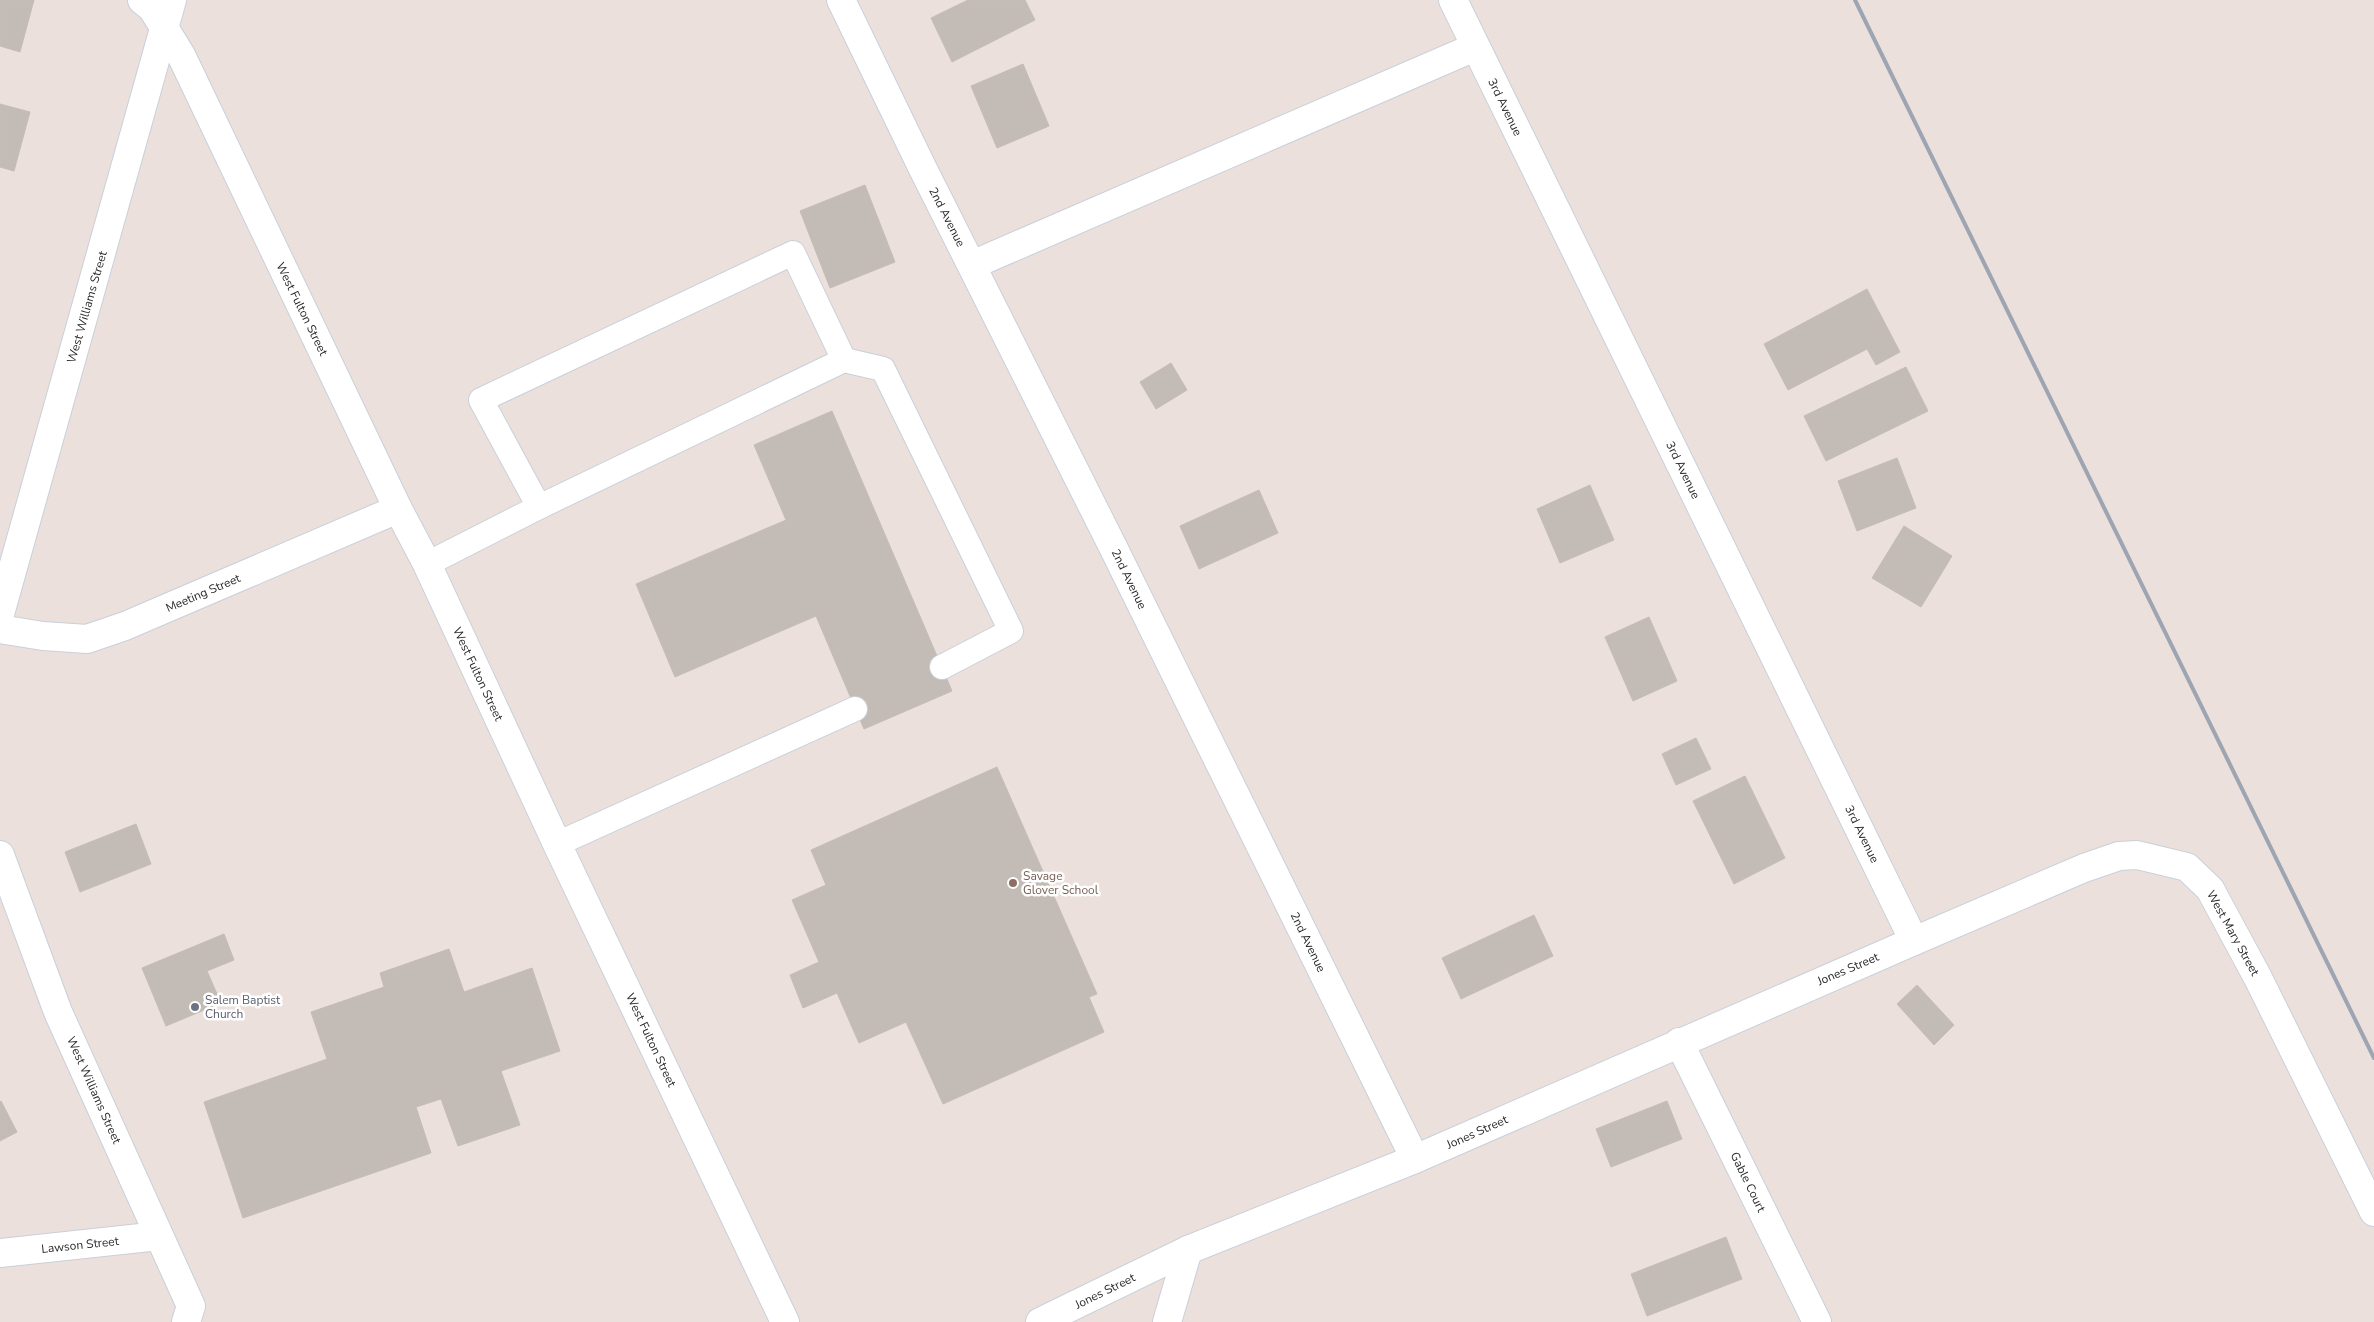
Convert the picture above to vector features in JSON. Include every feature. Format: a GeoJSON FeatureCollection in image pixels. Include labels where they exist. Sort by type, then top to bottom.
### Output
{"type":"FeatureCollection","features":[{"type":"Feature","properties":{"kind":"street","name":"West Fulton Street"},"geometry":{"type":"LineString","coordinates":[[142,0],[152,8],[185,64],[398,509],[427,564],[557,844],[785,1322]]}},
{"type":"Feature","properties":{"kind":"street","name":"West Williams Street"},"geometry":{"type":"LineString","coordinates":[[0,614],[172,0]]}},
{"type":"Feature","properties":{"kind":"street","name":"2nd Avenue"},"geometry":{"type":"LineString","coordinates":[[841,0],[1415,1159]]}},
{"type":"Feature","properties":{"kind":"street","name":"3rd Avenue"},"geometry":{"type":"LineString","coordinates":[[1453,0],[1914,941]]}},
{"type":"Feature","properties":{"kind":"street"},"geometry":{"type":"LineString","coordinates":[[972,266],[1476,47]]}},
{"type":"Feature","properties":{"kind":"street","name":"Meeting Street"},"geometry":{"type":"LineString","coordinates":[[0,629],[43,636],[87,639],[125,626],[398,509]]}},
{"type":"Feature","properties":{"kind":"street","name":"West Williams Street"},"geometry":{"type":"LineString","coordinates":[[0,855],[58,1012],[159,1236],[191,1317]]}},
{"type":"Feature","properties":{"kind":"street","name":"West Mary Street"},"geometry":{"type":"LineString","coordinates":[[1914,941],[2084,868],[2118,856],[2137,855],[2186,868],[2210,889],[2262,987],[2374,1212]]}},
{"type":"Feature","properties":{"kind":"street","name":"Jones Street"},"geometry":{"type":"LineString","coordinates":[[1040,1322],[1188,1250],[1415,1159],[1679,1042],[1914,941]]}},
{"type":"Feature","properties":{"kind":"street","name":"Gable Court"},"geometry":{"type":"LineString","coordinates":[[1679,1042],[1817,1322]]}},
{"type":"Feature","properties":{"kind":"street","name":"Lawson Street"},"geometry":{"type":"LineString","coordinates":[[0,1253],[159,1236]]}},
{"type":"Feature","properties":{"kind":"street"},"geometry":{"type":"LineString","coordinates":[[1167,1322],[1188,1250]]}},
{"type":"Feature","properties":{"kind":"lane"},"geometry":{"type":"LineString","coordinates":[[539,507],[481,400],[793,253],[844,360]]}},
{"type":"Feature","properties":{"kind":"lane"},"geometry":{"type":"LineString","coordinates":[[427,564],[539,507],[844,360],[883,369],[1012,631],[942,667]]}},
{"type":"Feature","properties":{"kind":"lane"},"geometry":{"type":"LineString","coordinates":[[557,844],[855,709]]}},
{"type":"Feature","properties":{"kind":"building"},"geometry":{"type":"Polygon","coordinates":[[[0,0],[34,0],[20,52],[0,46],[0,0]]]}},
{"type":"Feature","properties":{"kind":"building"},"geometry":{"type":"Polygon","coordinates":[[[968,0],[1025,0],[1035,20],[952,62],[931,18],[968,0]]]}},
{"type":"Feature","properties":{"kind":"building"},"geometry":{"type":"Polygon","coordinates":[[[1023,64],[1049,126],[997,148],[971,86],[1023,64]]]}},
{"type":"Feature","properties":{"kind":"building"},"geometry":{"type":"Polygon","coordinates":[[[0,104],[30,112],[14,171],[0,167],[0,104]]]}},
{"type":"Feature","properties":{"kind":"building"},"geometry":{"type":"Polygon","coordinates":[[[865,185],[895,262],[830,288],[800,211],[865,185]]]}},
{"type":"Feature","properties":{"kind":"building"},"geometry":{"type":"Polygon","coordinates":[[[1867,289],[1900,352],[1876,365],[1867,349],[1788,390],[1764,344],[1867,289]]]}},
{"type":"Feature","properties":{"kind":"building"},"geometry":{"type":"Polygon","coordinates":[[[1171,363],[1187,390],[1156,409],[1140,382],[1171,363]]]}},
{"type":"Feature","properties":{"kind":"building"},"geometry":{"type":"Polygon","coordinates":[[[1906,367],[1928,411],[1826,461],[1804,416],[1906,367]]]}},
{"type":"Feature","properties":{"kind":"building"},"geometry":{"type":"Polygon","coordinates":[[[832,411],[952,691],[864,729],[816,616],[675,677],[636,584],[786,520],[754,445],[832,411]]]}},
{"type":"Feature","properties":{"kind":"building"},"geometry":{"type":"Polygon","coordinates":[[[1897,458],[1916,508],[1857,531],[1838,481],[1897,458]]]}},
{"type":"Feature","properties":{"kind":"building"},"geometry":{"type":"Polygon","coordinates":[[[1590,485],[1614,540],[1560,563],[1537,509],[1590,485]]]}},
{"type":"Feature","properties":{"kind":"building"},"geometry":{"type":"Polygon","coordinates":[[[1259,490],[1278,533],[1199,569],[1180,526],[1259,490]]]}},
{"type":"Feature","properties":{"kind":"building"},"geometry":{"type":"Polygon","coordinates":[[[1904,526],[1952,556],[1921,607],[1872,578],[1904,526]]]}},
{"type":"Feature","properties":{"kind":"building"},"geometry":{"type":"Polygon","coordinates":[[[1649,617],[1677,681],[1633,701],[1605,637],[1649,617]]]}},
{"type":"Feature","properties":{"kind":"building"},"geometry":{"type":"Polygon","coordinates":[[[1696,738],[1711,769],[1676,785],[1662,754],[1696,738]]]}},
{"type":"Feature","properties":{"kind":"building"},"geometry":{"type":"Polygon","coordinates":[[[997,767],[1097,994],[1089,997],[1104,1032],[943,1104],[906,1022],[859,1043],[837,993],[803,1008],[790,975],[819,962],[792,900],[826,885],[811,850],[997,767]]]}},
{"type":"Feature","properties":{"kind":"building"},"geometry":{"type":"Polygon","coordinates":[[[1745,776],[1785,858],[1734,884],[1693,801],[1745,776]]]}},
{"type":"Feature","properties":{"kind":"building"},"geometry":{"type":"Polygon","coordinates":[[[136,824],[151,864],[80,892],[65,852],[136,824]]]}},
{"type":"Feature","properties":{"kind":"building"},"geometry":{"type":"Polygon","coordinates":[[[1534,915],[1553,956],[1461,999],[1442,958],[1534,915]]]}},
{"type":"Feature","properties":{"kind":"building"},"geometry":{"type":"Polygon","coordinates":[[[224,934],[234,960],[207,971],[221,1003],[166,1026],[142,968],[224,934]]]}},
{"type":"Feature","properties":{"kind":"building"},"geometry":{"type":"Polygon","coordinates":[[[449,949],[464,992],[532,968],[560,1051],[501,1071],[520,1125],[458,1146],[441,1099],[416,1107],[431,1153],[243,1218],[204,1102],[327,1059],[311,1012],[384,987],[380,973],[449,949]]]}},
{"type":"Feature","properties":{"kind":"building"},"geometry":{"type":"Polygon","coordinates":[[[1917,985],[1954,1025],[1934,1045],[1897,1004],[1917,985]]]}},
{"type":"Feature","properties":{"kind":"building"},"geometry":{"type":"Polygon","coordinates":[[[1667,1101],[1682,1139],[1611,1167],[1596,1129],[1667,1101]]]}},
{"type":"Feature","properties":{"kind":"building"},"geometry":{"type":"Polygon","coordinates":[[[0,1102],[17,1132],[0,1141],[0,1102]]]}},
{"type":"Feature","properties":{"kind":"building"},"geometry":{"type":"Polygon","coordinates":[[[1726,1237],[1742,1279],[1647,1316],[1631,1274],[1726,1237]]]}},
{"type":"Feature","properties":{"kind":"railway"},"geometry":{"type":"LineString","coordinates":[[1855,0],[2374,1058]]}},
{"type":"Feature","properties":{"kind":"place","name":"Savage Glover School"},"geometry":{"type":"Point","coordinates":[1013,883]}},
{"type":"Feature","properties":{"kind":"place","name":"Salem Baptist Church"},"geometry":{"type":"Point","coordinates":[195,1007]}}]}
